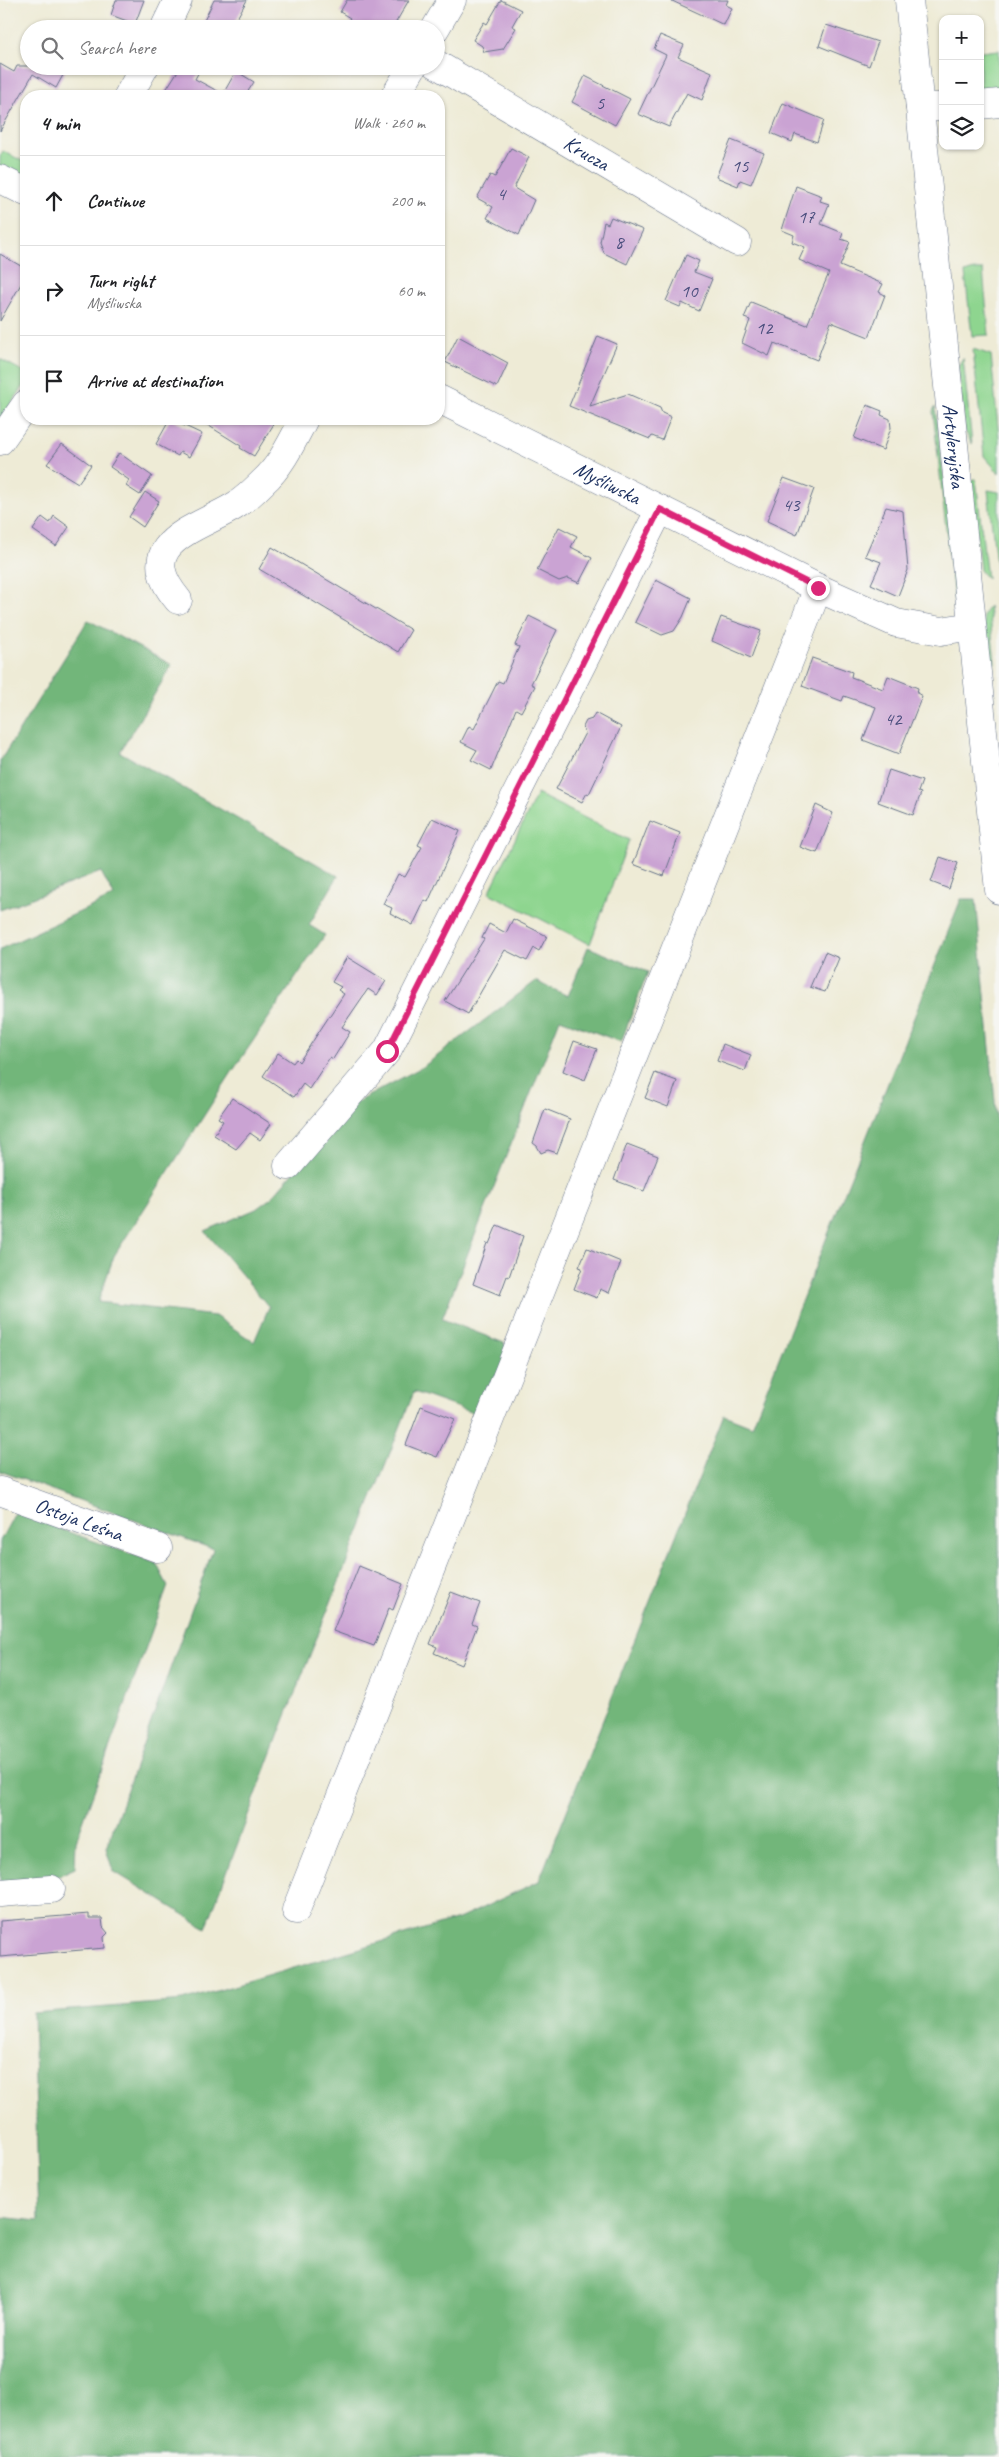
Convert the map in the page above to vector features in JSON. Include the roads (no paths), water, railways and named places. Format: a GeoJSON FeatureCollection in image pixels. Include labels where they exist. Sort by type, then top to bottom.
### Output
{"type":"FeatureCollection","features":[{"type":"Feature","properties":{"kind":"street"},"geometry":{"type":"LineString","coordinates":[[168,20],[178,0]]}},
{"type":"Feature","properties":{"kind":"street"},"geometry":{"type":"LineString","coordinates":[[440,20],[452,0]]}},
{"type":"Feature","properties":{"kind":"street","name":"Artyleryjska"},"geometry":{"type":"LineString","coordinates":[[909,0],[931,107],[972,626],[999,890]]}},
{"type":"Feature","properties":{"kind":"street","name":"Krucza"},"geometry":{"type":"LineString","coordinates":[[445,69],[737,242]]}},
{"type":"Feature","properties":{"kind":"street"},"geometry":{"type":"LineString","coordinates":[[131,90],[140,75]]}},
{"type":"Feature","properties":{"kind":"street"},"geometry":{"type":"LineString","coordinates":[[399,90],[408,75]]}},
{"type":"Feature","properties":{"kind":"street"},"geometry":{"type":"LineString","coordinates":[[984,105],[999,103]]}},
{"type":"Feature","properties":{"kind":"street"},"geometry":{"type":"LineString","coordinates":[[0,179],[20,189]]}},
{"type":"Feature","properties":{"kind":"street","name":"Myśliwska"},"geometry":{"type":"LineString","coordinates":[[445,402],[818,588],[896,623],[941,631],[972,626]]}},
{"type":"Feature","properties":{"kind":"street"},"geometry":{"type":"LineString","coordinates":[[0,441],[20,413]]}},
{"type":"Feature","properties":{"kind":"street"},"geometry":{"type":"LineString","coordinates":[[178,600],[165,584],[162,561],[173,539],[235,506],[265,481],[289,448],[301,425]]}},
{"type":"Feature","properties":{"kind":"street"},"geometry":{"type":"LineString","coordinates":[[288,1166],[387,1051],[660,509]]}},
{"type":"Feature","properties":{"kind":"street"},"geometry":{"type":"LineString","coordinates":[[296,1910],[818,588]]}},
{"type":"Feature","properties":{"kind":"street","name":"Ostoja Leśna"},"geometry":{"type":"LineString","coordinates":[[3,1500],[158,1548]]}},
{"type":"Feature","properties":{"kind":"street"},"geometry":{"type":"LineString","coordinates":[[0,1893],[52,1889]]}}]}
